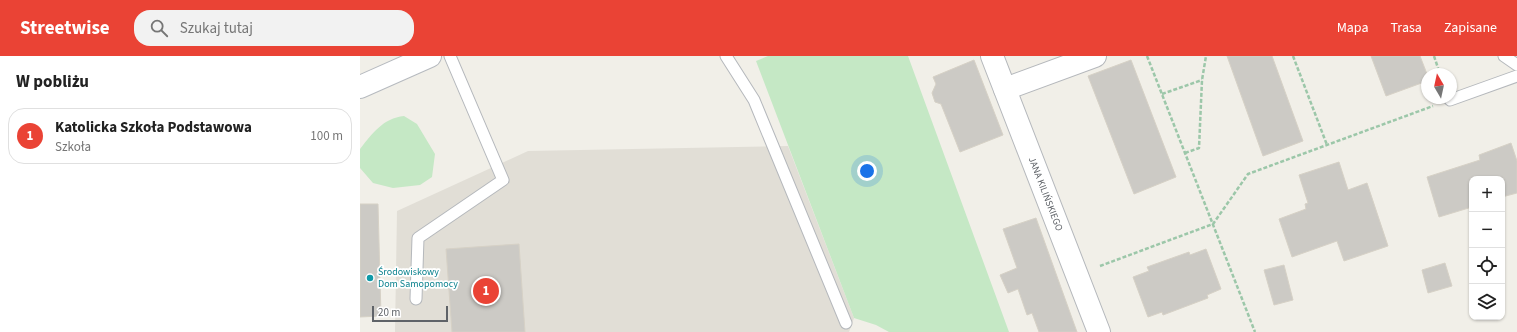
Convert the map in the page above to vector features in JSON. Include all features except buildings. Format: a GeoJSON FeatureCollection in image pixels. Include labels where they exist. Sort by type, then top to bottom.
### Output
{"type":"FeatureCollection","features":[{"type":"Feature","properties":{"kind":"street"},"geometry":{"type":"LineString","coordinates":[[360,87],[430,56]]}},
{"type":"Feature","properties":{"kind":"street","name":"JANA KILIŃSKIEGO"},"geometry":{"type":"LineString","coordinates":[[992,56],[1099,332]]}},
{"type":"Feature","properties":{"kind":"street"},"geometry":{"type":"LineString","coordinates":[[1005,89],[1095,56]]}},
{"type":"Feature","properties":{"kind":"lane"},"geometry":{"type":"LineString","coordinates":[[416,299],[418,238],[503,180],[450,56]]}},
{"type":"Feature","properties":{"kind":"lane"},"geometry":{"type":"LineString","coordinates":[[726,56],[754,100],[846,323]]}},
{"type":"Feature","properties":{"kind":"lane"},"geometry":{"type":"LineString","coordinates":[[1504,56],[1517,65]]}},
{"type":"Feature","properties":{"kind":"lane"},"geometry":{"type":"LineString","coordinates":[[1457,97],[1517,76]]}},
{"type":"Feature","properties":{"kind":"path"},"geometry":{"type":"LineString","coordinates":[[1147,56],[1255,332]]}},
{"type":"Feature","properties":{"kind":"path"},"geometry":{"type":"LineString","coordinates":[[1185,153],[1199,148],[1202,80],[1206,56]]}},
{"type":"Feature","properties":{"kind":"path"},"geometry":{"type":"LineString","coordinates":[[1293,56],[1327,145]]}},
{"type":"Feature","properties":{"kind":"path"},"geometry":{"type":"LineString","coordinates":[[1434,56],[1438,68]]}},
{"type":"Feature","properties":{"kind":"path"},"geometry":{"type":"LineString","coordinates":[[1162,94],[1202,80]]}},
{"type":"Feature","properties":{"kind":"path"},"geometry":{"type":"LineString","coordinates":[[1077,275],[1213,224],[1248,174],[1439,104]]}},
{"type":"Feature","properties":{"kind":"shaded area"},"geometry":{"type":"Polygon","coordinates":[[[788,146],[854,318],[849,332],[395,332],[397,211],[528,151],[788,146]]]}},
{"type":"Feature","properties":{"kind":"green space"},"geometry":{"type":"Polygon","coordinates":[[[768,56],[908,56],[1009,332],[889,332],[876,325],[854,318],[756,61],[768,56]]]}},
{"type":"Feature","properties":{"kind":"green space"},"geometry":{"type":"Polygon","coordinates":[[[404,116],[417,124],[435,154],[432,177],[420,185],[393,188],[373,183],[360,168],[360,149],[374,132],[384,123],[397,117],[404,116]]]}},
{"type":"Feature","properties":{"kind":"place","name":"Środowiskowy Dom Samopomocy"},"geometry":{"type":"Point","coordinates":[370,278]}},
{"type":"Feature","properties":{"kind":"place","name":"Katolicka Szkoła Podstawowa"},"geometry":{"type":"Point","coordinates":[486,291]}}]}
